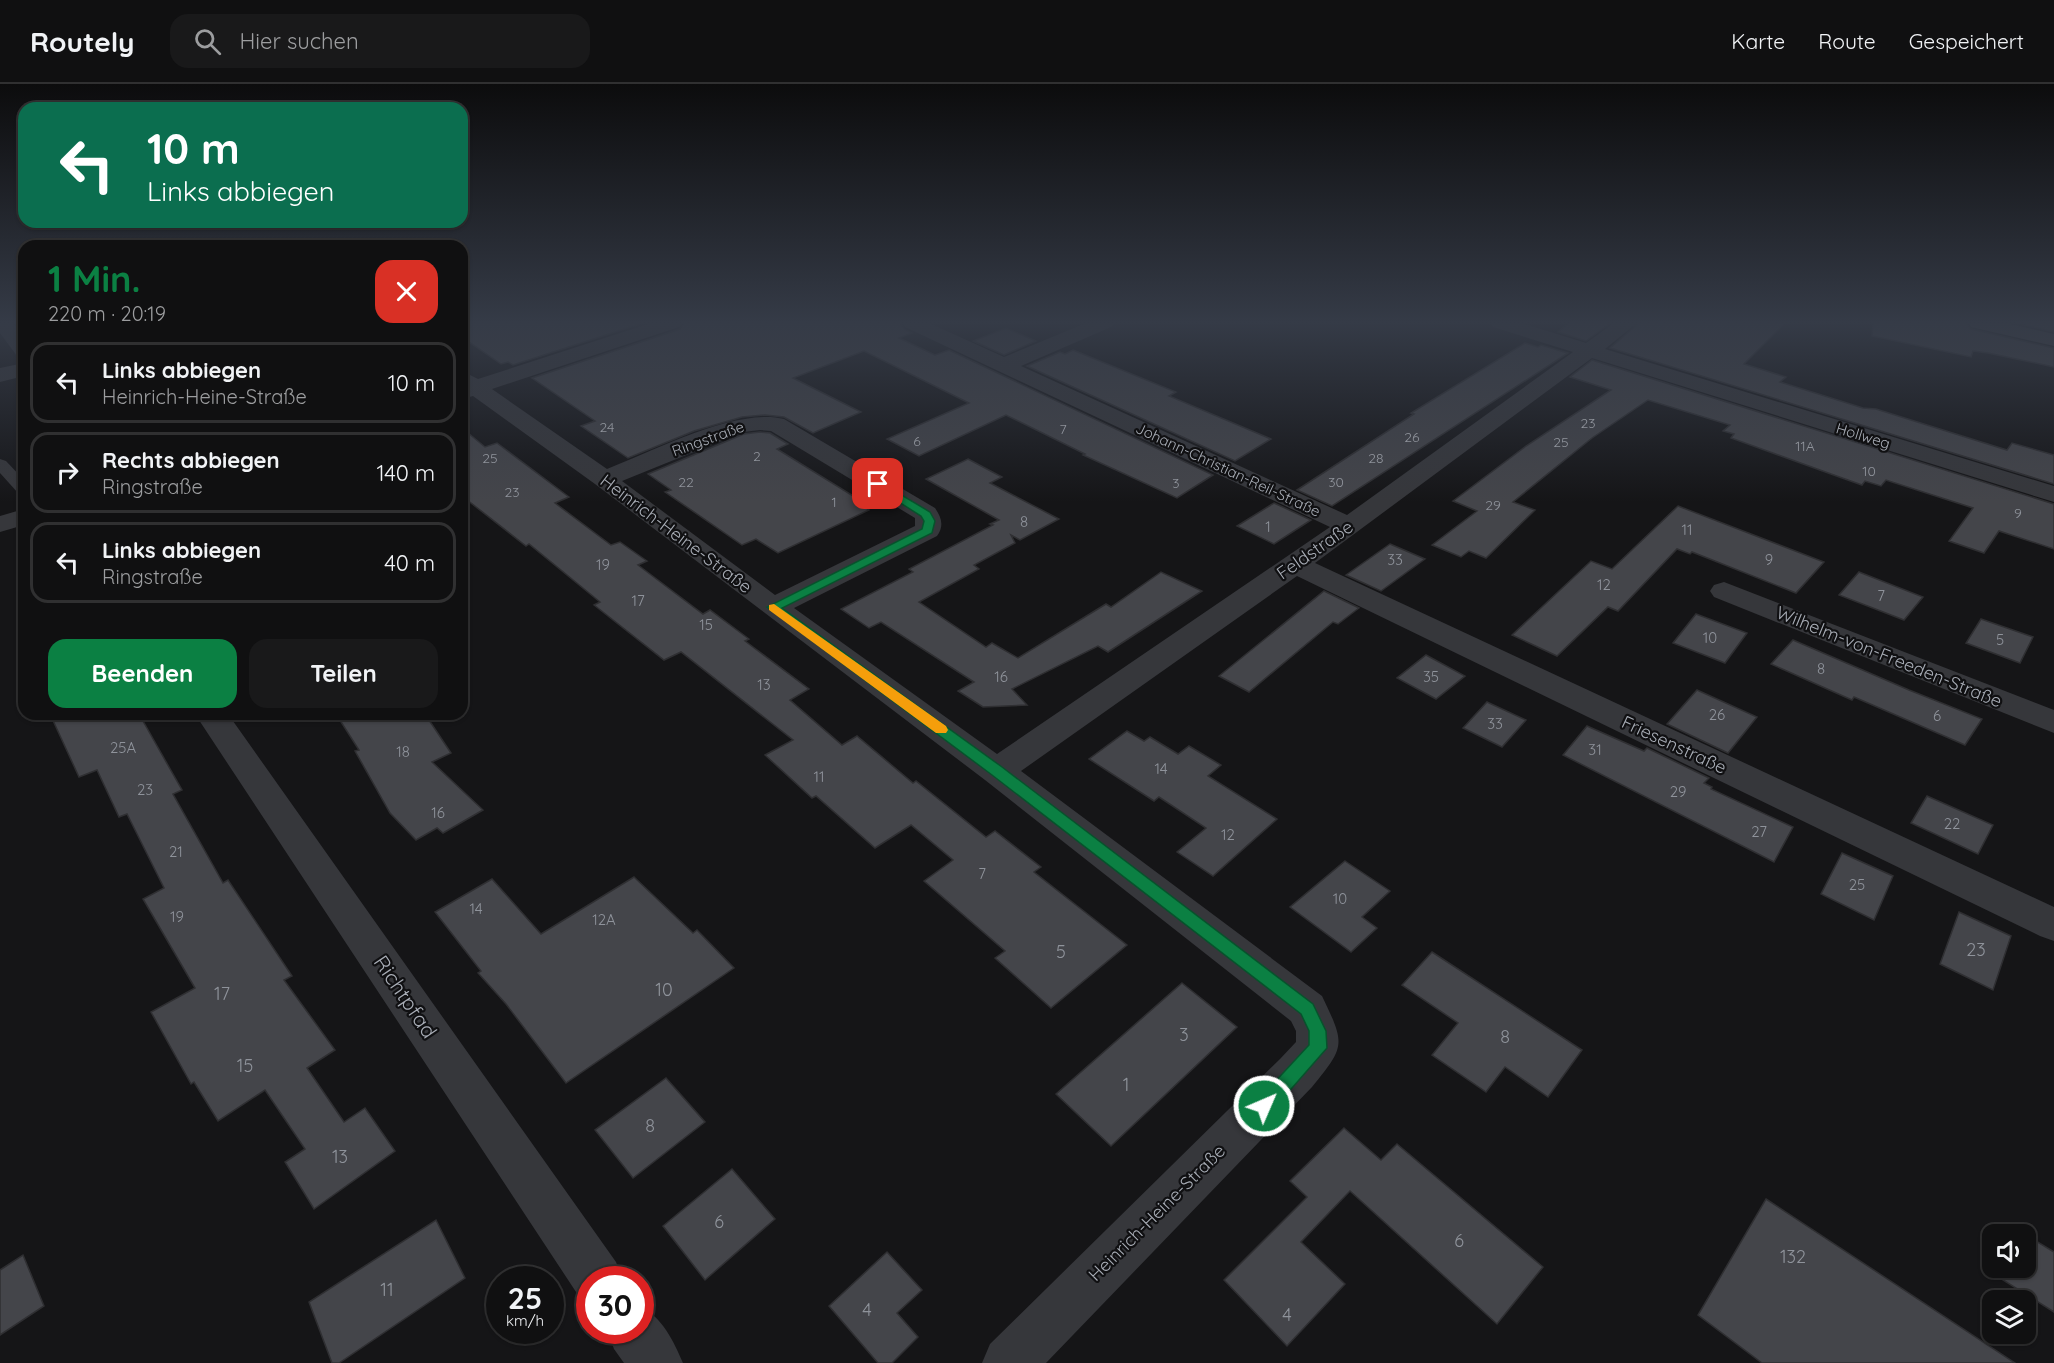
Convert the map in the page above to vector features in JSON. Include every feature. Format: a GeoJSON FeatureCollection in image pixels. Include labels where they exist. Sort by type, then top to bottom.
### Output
{"type":"FeatureCollection","features":[{"type":"Feature","properties":{"kind":"street","name":"Johann-Christian-Reil-Straße"},"geometry":{"type":"LineString","coordinates":[[1042,383],[1349,526]]}},
{"type":"Feature","properties":{"kind":"street","name":"Feldstraße"},"geometry":{"type":"LineString","coordinates":[[997,771],[1349,526],[1547,383]]}},
{"type":"Feature","properties":{"kind":"street","name":"Hollweg"},"geometry":{"type":"LineString","coordinates":[[1694,383],[2054,494]]}},
{"type":"Feature","properties":{"kind":"street","name":"Heinrich-Heine-Straße"},"geometry":{"type":"LineString","coordinates":[[468,387],[604,478],[773,607],[997,771],[1307,1009],[1317,1031],[1318,1048],[1296,1073],[1009,1363]]}},
{"type":"Feature","properties":{"kind":"street","name":"Ringstraße"},"geometry":{"type":"LineString","coordinates":[[604,478],[738,426],[768,423],[776,424],[926,514],[929,521],[928,530],[773,607]]}},
{"type":"Feature","properties":{"kind":"street"},"geometry":{"type":"LineString","coordinates":[[0,524],[18,520]]}},
{"type":"Feature","properties":{"kind":"street","name":"Friesenstraße"},"geometry":{"type":"LineString","coordinates":[[1295,564],[2054,925]]}},
{"type":"Feature","properties":{"kind":"street","name":"Wilhelm-von-Freeden-Straße"},"geometry":{"type":"LineString","coordinates":[[1724,591],[2054,722]]}},
{"type":"Feature","properties":{"kind":"street","name":"Richtpfad"},"geometry":{"type":"LineString","coordinates":[[215,720],[588,1266]]}},
{"type":"Feature","properties":{"kind":"street"},"geometry":{"type":"LineString","coordinates":[[643,1344],[656,1363]]}},
{"type":"Feature","properties":{"kind":"lane"},"geometry":{"type":"LineString","coordinates":[[0,464],[18,484]]}},
{"type":"Feature","properties":{"kind":"building"},"geometry":{"type":"Polygon","coordinates":[[[539,383],[802,383],[861,412],[813,433],[784,417],[765,415],[742,417],[694,431],[628,458],[581,426],[595,421],[539,383]]]}},
{"type":"Feature","properties":{"kind":"building"},"geometry":{"type":"Polygon","coordinates":[[[928,383],[1018,383],[1213,475],[1177,498],[1083,455],[1085,454],[1006,415],[919,456],[887,439],[969,403],[928,383]]]}},
{"type":"Feature","properties":{"kind":"building"},"geometry":{"type":"Polygon","coordinates":[[[1064,383],[1153,383],[1176,392],[1169,396],[1271,439],[1235,461],[1064,383]]]}},
{"type":"Feature","properties":{"kind":"building"},"geometry":{"type":"Polygon","coordinates":[[[1460,383],[1522,383],[1332,506],[1297,490],[1414,414],[1411,413],[1460,383]]]}},
{"type":"Feature","properties":{"kind":"building"},"geometry":{"type":"Polygon","coordinates":[[[1588,383],[1665,383],[2054,504],[2054,549],[1999,531],[1984,553],[1949,541],[1973,508],[1886,480],[1881,486],[1865,481],[1862,485],[1731,438],[1734,434],[1723,431],[1730,425],[1648,400],[1592,438],[1513,502],[1535,510],[1486,558],[1469,551],[1461,557],[1432,545],[1477,511],[1453,501],[1526,446],[1611,390],[1588,383]]]}},
{"type":"Feature","properties":{"kind":"building"},"geometry":{"type":"Polygon","coordinates":[[[1723,383],[1782,383],[2007,450],[2012,443],[2054,455],[2054,484],[1723,383]]]}},
{"type":"Feature","properties":{"kind":"building"},"geometry":{"type":"Polygon","coordinates":[[[468,433],[485,447],[497,443],[569,497],[555,503],[611,545],[620,542],[647,561],[638,565],[703,614],[710,610],[749,639],[745,641],[809,689],[790,700],[842,745],[857,736],[913,783],[916,781],[986,837],[995,831],[1041,867],[1034,872],[1127,945],[1051,1008],[995,958],[1005,951],[924,881],[953,860],[911,825],[875,848],[816,796],[812,798],[765,755],[793,740],[681,652],[664,660],[594,605],[600,602],[529,544],[526,546],[468,501],[468,433]]]}},
{"type":"Feature","properties":{"kind":"building"},"geometry":{"type":"Polygon","coordinates":[[[770,433],[788,444],[777,449],[863,502],[860,504],[869,510],[778,553],[756,539],[742,545],[665,492],[671,490],[648,474],[744,434],[770,433]]]}},
{"type":"Feature","properties":{"kind":"building"},"geometry":{"type":"Polygon","coordinates":[[[968,459],[1002,477],[990,483],[1059,519],[1020,540],[1011,535],[1015,543],[974,565],[979,569],[919,602],[986,647],[992,643],[1018,658],[1106,604],[1111,607],[1161,572],[1202,591],[1108,652],[1098,646],[1012,689],[1027,705],[983,707],[958,691],[974,682],[881,622],[869,628],[841,609],[913,572],[909,569],[999,520],[926,479],[968,459]]]}},
{"type":"Feature","properties":{"kind":"building"},"geometry":{"type":"Polygon","coordinates":[[[1274,503],[1311,520],[1274,544],[1237,526],[1274,503]]]}},
{"type":"Feature","properties":{"kind":"building"},"geometry":{"type":"Polygon","coordinates":[[[1678,506],[1824,562],[1796,593],[1692,552],[1690,554],[1677,549],[1618,611],[1608,607],[1557,656],[1512,635],[1591,561],[1612,569],[1678,506]]]}},
{"type":"Feature","properties":{"kind":"building"},"geometry":{"type":"Polygon","coordinates":[[[1390,544],[1425,559],[1381,591],[1346,575],[1390,544]]]}},
{"type":"Feature","properties":{"kind":"building"},"geometry":{"type":"Polygon","coordinates":[[[1859,572],[1923,597],[1904,620],[1839,595],[1859,572]]]}},
{"type":"Feature","properties":{"kind":"building"},"geometry":{"type":"Polygon","coordinates":[[[1324,591],[1359,608],[1338,624],[1333,622],[1249,692],[1219,676],[1324,591]]]}},
{"type":"Feature","properties":{"kind":"building"},"geometry":{"type":"Polygon","coordinates":[[[1696,614],[1747,633],[1725,663],[1673,643],[1696,614]]]}},
{"type":"Feature","properties":{"kind":"building"},"geometry":{"type":"Polygon","coordinates":[[[1981,619],[2033,637],[2020,663],[1966,643],[1981,619]]]}},
{"type":"Feature","properties":{"kind":"building"},"geometry":{"type":"Polygon","coordinates":[[[1793,640],[1982,719],[1965,745],[1854,697],[1852,700],[1771,664],[1793,640]]]}},
{"type":"Feature","properties":{"kind":"building"},"geometry":{"type":"Polygon","coordinates":[[[1426,655],[1465,676],[1436,699],[1397,678],[1426,655]]]}},
{"type":"Feature","properties":{"kind":"building"},"geometry":{"type":"Polygon","coordinates":[[[1697,690],[1757,717],[1728,753],[1667,724],[1697,690]]]}},
{"type":"Feature","properties":{"kind":"building"},"geometry":{"type":"Polygon","coordinates":[[[1487,702],[1526,720],[1502,747],[1463,728],[1487,702]]]}},
{"type":"Feature","properties":{"kind":"building"},"geometry":{"type":"Polygon","coordinates":[[[53,720],[142,720],[182,790],[173,794],[223,883],[228,880],[292,976],[284,980],[335,1050],[307,1068],[344,1122],[365,1108],[395,1151],[314,1209],[285,1162],[305,1149],[265,1090],[218,1121],[194,1082],[191,1084],[151,1012],[195,988],[143,899],[164,888],[127,814],[119,817],[97,770],[79,777],[53,720]]]}},
{"type":"Feature","properties":{"kind":"building"},"geometry":{"type":"Polygon","coordinates":[[[340,720],[429,720],[451,753],[432,762],[483,810],[443,833],[437,828],[416,840],[390,813],[355,751],[359,750],[340,720]]]}},
{"type":"Feature","properties":{"kind":"building"},"geometry":{"type":"Polygon","coordinates":[[[1587,726],[1644,751],[1647,748],[1709,778],[1704,783],[1712,787],[1711,789],[1793,827],[1774,862],[1563,755],[1587,726]]]}},
{"type":"Feature","properties":{"kind":"building"},"geometry":{"type":"Polygon","coordinates":[[[1127,731],[1144,741],[1150,737],[1178,754],[1189,746],[1221,765],[1208,776],[1277,819],[1213,876],[1177,852],[1206,828],[1159,797],[1154,801],[1089,759],[1127,731]]]}},
{"type":"Feature","properties":{"kind":"building"},"geometry":{"type":"Polygon","coordinates":[[[1927,796],[1993,825],[1978,854],[1911,823],[1927,796]]]}},
{"type":"Feature","properties":{"kind":"building"},"geometry":{"type":"Polygon","coordinates":[[[1842,853],[1893,876],[1874,920],[1821,894],[1842,853]]]}},
{"type":"Feature","properties":{"kind":"building"},"geometry":{"type":"Polygon","coordinates":[[[1345,861],[1390,891],[1362,917],[1377,928],[1351,952],[1290,907],[1345,861]]]}},
{"type":"Feature","properties":{"kind":"building"},"geometry":{"type":"Polygon","coordinates":[[[634,877],[693,933],[697,930],[734,968],[566,1083],[506,1004],[478,973],[481,971],[435,912],[492,879],[541,934],[634,877]]]}},
{"type":"Feature","properties":{"kind":"building"},"geometry":{"type":"Polygon","coordinates":[[[1959,912],[2011,936],[1993,990],[1940,964],[1959,912]]]}},
{"type":"Feature","properties":{"kind":"building"},"geometry":{"type":"Polygon","coordinates":[[[1432,952],[1582,1050],[1548,1097],[1505,1067],[1486,1092],[1432,1055],[1458,1023],[1402,985],[1432,952]]]}},
{"type":"Feature","properties":{"kind":"building"},"geometry":{"type":"Polygon","coordinates":[[[1182,983],[1237,1027],[1111,1146],[1056,1094],[1182,983]]]}},
{"type":"Feature","properties":{"kind":"building"},"geometry":{"type":"Polygon","coordinates":[[[666,1078],[705,1122],[633,1178],[595,1130],[666,1078]]]}},
{"type":"Feature","properties":{"kind":"building"},"geometry":{"type":"Polygon","coordinates":[[[1344,1128],[1381,1160],[1397,1144],[1543,1267],[1497,1324],[1350,1191],[1301,1242],[1345,1284],[1287,1346],[1224,1280],[1307,1197],[1290,1181],[1344,1128]]]}},
{"type":"Feature","properties":{"kind":"building"},"geometry":{"type":"Polygon","coordinates":[[[732,1169],[775,1219],[705,1280],[663,1226],[732,1169]]]}},
{"type":"Feature","properties":{"kind":"building"},"geometry":{"type":"Polygon","coordinates":[[[1766,1199],[1982,1341],[1982,1344],[1986,1344],[2015,1363],[1762,1363],[1698,1315],[1766,1199]]]}},
{"type":"Feature","properties":{"kind":"building"},"geometry":{"type":"Polygon","coordinates":[[[436,1220],[465,1278],[339,1363],[332,1363],[309,1302],[436,1220]]]}},
{"type":"Feature","properties":{"kind":"building"},"geometry":{"type":"Polygon","coordinates":[[[2036,1241],[2054,1252],[2054,1312],[2036,1301],[2036,1290],[2019,1290],[2003,1280],[2004,1278],[2036,1278],[2036,1241]]]}},
{"type":"Feature","properties":{"kind":"building"},"geometry":{"type":"Polygon","coordinates":[[[887,1252],[922,1290],[897,1313],[918,1337],[892,1363],[878,1363],[829,1306],[887,1252]]]}},
{"type":"Feature","properties":{"kind":"building"},"geometry":{"type":"Polygon","coordinates":[[[23,1255],[44,1306],[0,1335],[0,1270],[23,1255]]]}},
{"type":"Feature","properties":{"kind":"slow traffic"},"geometry":{"type":"LineString","coordinates":[[774,608],[941,730]]}},
{"type":"Feature","properties":{"kind":"route"},"geometry":{"type":"LineString","coordinates":[[878,484],[926,514],[929,521],[928,530],[773,607],[997,771],[1283,988],[1307,1009],[1317,1031],[1318,1048],[1264,1106]]}}]}
